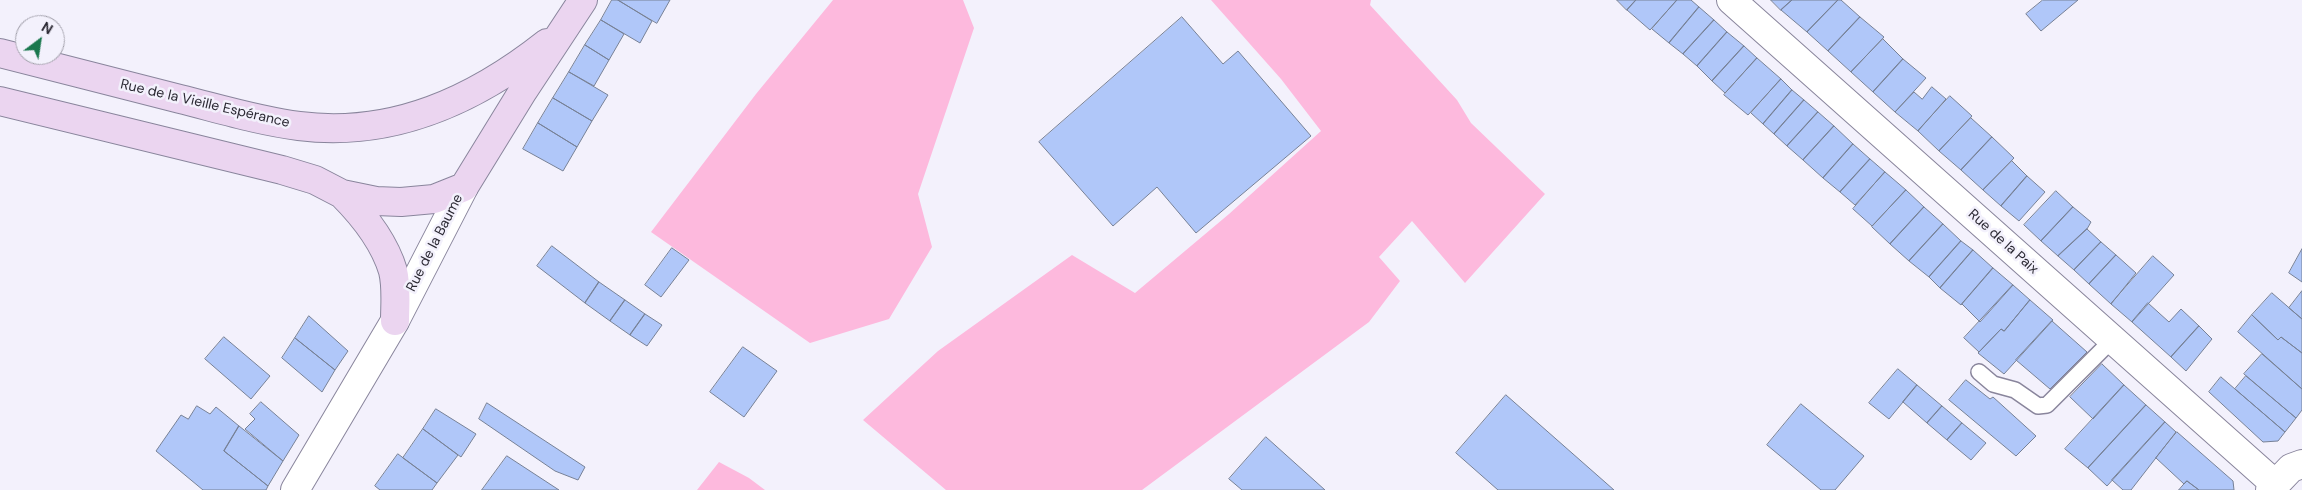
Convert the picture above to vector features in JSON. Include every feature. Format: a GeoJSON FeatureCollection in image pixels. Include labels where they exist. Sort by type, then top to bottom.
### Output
{"type":"FeatureCollection","features":[{"type":"Feature","properties":{"kind":"street","name":"Rue de la Baume"},"geometry":{"type":"LineString","coordinates":[[295,490],[394,322],[464,188],[523,91],[583,0]]}},
{"type":"Feature","properties":{"kind":"street","name":"Rue de la Paix"},"geometry":{"type":"LineString","coordinates":[[1731,0],[2112,340],[2273,487]]}},
{"type":"Feature","properties":{"kind":"street","name":"Rue de la Vieille Espérance"},"geometry":{"type":"LineString","coordinates":[[0,53],[254,118],[298,126],[347,127],[413,118],[450,104],[494,82],[566,28]]}},
{"type":"Feature","properties":{"kind":"street"},"geometry":{"type":"LineString","coordinates":[[0,101],[282,170],[315,180],[342,194],[376,201],[401,202],[434,199],[464,188]]}},
{"type":"Feature","properties":{"kind":"street"},"geometry":{"type":"LineString","coordinates":[[342,194],[360,212],[383,247],[393,271],[395,290],[394,322]]}},
{"type":"Feature","properties":{"kind":"street"},"geometry":{"type":"LineString","coordinates":[[2273,487],[2291,468],[2302,464]]}},
{"type":"Feature","properties":{"kind":"lane"},"geometry":{"type":"LineString","coordinates":[[1978,372],[1993,384],[2015,390],[2038,406],[2047,404],[2112,340]]}},
{"type":"Feature","properties":{"kind":"shaded area"},"geometry":{"type":"Polygon","coordinates":[[[833,0],[963,0],[974,28],[918,194],[932,247],[889,319],[810,343],[651,232],[756,94],[833,0]]]}},
{"type":"Feature","properties":{"kind":"shaded area"},"geometry":{"type":"Polygon","coordinates":[[[1211,0],[1371,0],[1370,5],[1457,100],[1471,123],[1545,194],[1465,283],[1412,221],[1379,257],[1400,281],[1369,322],[1142,490],[946,490],[863,420],[938,351],[1072,255],[1135,293],[1229,214],[1321,131],[1281,79],[1211,0]]]}},
{"type":"Feature","properties":{"kind":"shaded area"},"geometry":{"type":"Polygon","coordinates":[[[719,462],[749,478],[765,490],[697,490],[719,462]]]}},
{"type":"Feature","properties":{"kind":"building"},"geometry":{"type":"Polygon","coordinates":[[[612,0],[618,0],[652,21],[640,43],[601,20],[612,0]]]}},
{"type":"Feature","properties":{"kind":"building"},"geometry":{"type":"Polygon","coordinates":[[[618,0],[670,0],[657,23],[618,0]]]}},
{"type":"Feature","properties":{"kind":"building"},"geometry":{"type":"Polygon","coordinates":[[[1617,0],[1636,0],[1627,10],[1617,0]]]}},
{"type":"Feature","properties":{"kind":"building"},"geometry":{"type":"Polygon","coordinates":[[[1636,0],[1677,0],[1650,30],[1627,10],[1636,0]]]}},
{"type":"Feature","properties":{"kind":"building"},"geometry":{"type":"Polygon","coordinates":[[[1677,0],[1691,0],[1699,7],[1669,43],[1652,29],[1677,0]]]}},
{"type":"Feature","properties":{"kind":"building"},"geometry":{"type":"Polygon","coordinates":[[[1771,0],[1792,0],[1781,10],[1771,0]]]}},
{"type":"Feature","properties":{"kind":"building"},"geometry":{"type":"Polygon","coordinates":[[[1792,0],[1838,0],[1807,32],[1781,10],[1792,0]]]}},
{"type":"Feature","properties":{"kind":"building"},"geometry":{"type":"Polygon","coordinates":[[[1838,0],[1841,0],[1860,17],[1828,51],[1807,32],[1838,0]]]}},
{"type":"Feature","properties":{"kind":"building"},"geometry":{"type":"Polygon","coordinates":[[[2043,0],[2078,0],[2041,31],[2026,14],[2043,0]]]}},
{"type":"Feature","properties":{"kind":"building"},"geometry":{"type":"Polygon","coordinates":[[[1699,7],[1714,20],[1683,54],[1669,43],[1699,7]]]}},
{"type":"Feature","properties":{"kind":"building"},"geometry":{"type":"Polygon","coordinates":[[[1182,17],[1223,64],[1238,51],[1311,136],[1196,233],[1157,187],[1113,226],[1039,142],[1182,17]]]}},
{"type":"Feature","properties":{"kind":"building"},"geometry":{"type":"Polygon","coordinates":[[[1860,17],[1884,37],[1851,72],[1828,51],[1860,17]]]}},
{"type":"Feature","properties":{"kind":"building"},"geometry":{"type":"Polygon","coordinates":[[[601,20],[624,34],[609,60],[585,45],[601,20]]]}},
{"type":"Feature","properties":{"kind":"building"},"geometry":{"type":"Polygon","coordinates":[[[1714,20],[1727,32],[1697,66],[1683,54],[1714,20]]]}},
{"type":"Feature","properties":{"kind":"building"},"geometry":{"type":"Polygon","coordinates":[[[1727,32],[1744,46],[1712,81],[1697,66],[1727,32]]]}},
{"type":"Feature","properties":{"kind":"building"},"geometry":{"type":"Polygon","coordinates":[[[1883,39],[1903,59],[1873,92],[1851,72],[1883,39]]]}},
{"type":"Feature","properties":{"kind":"building"},"geometry":{"type":"Polygon","coordinates":[[[585,45],[609,60],[594,86],[569,72],[585,45]]]}},
{"type":"Feature","properties":{"kind":"building"},"geometry":{"type":"Polygon","coordinates":[[[1744,46],[1757,58],[1725,93],[1712,81],[1744,46]]]}},
{"type":"Feature","properties":{"kind":"building"},"geometry":{"type":"Polygon","coordinates":[[[1757,58],[1781,79],[1748,115],[1724,95],[1757,58]]]}},
{"type":"Feature","properties":{"kind":"building"},"geometry":{"type":"Polygon","coordinates":[[[1903,59],[1926,78],[1895,112],[1873,92],[1903,59]]]}},
{"type":"Feature","properties":{"kind":"building"},"geometry":{"type":"Polygon","coordinates":[[[569,72],[608,95],[592,121],[553,98],[569,72]]]}},
{"type":"Feature","properties":{"kind":"building"},"geometry":{"type":"Polygon","coordinates":[[[1781,79],[1792,90],[1763,124],[1751,113],[1781,79]]]}},
{"type":"Feature","properties":{"kind":"building"},"geometry":{"type":"Polygon","coordinates":[[[1932,87],[1946,99],[1918,131],[1895,112],[1914,92],[1922,99],[1932,87]]]}},
{"type":"Feature","properties":{"kind":"building"},"geometry":{"type":"Polygon","coordinates":[[[1792,90],[1804,100],[1774,134],[1763,124],[1792,90]]]}},
{"type":"Feature","properties":{"kind":"building"},"geometry":{"type":"Polygon","coordinates":[[[1950,96],[1972,116],[1939,151],[1918,131],[1950,96]]]}},
{"type":"Feature","properties":{"kind":"building"},"geometry":{"type":"Polygon","coordinates":[[[553,98],[592,121],[577,147],[538,123],[553,98]]]}},
{"type":"Feature","properties":{"kind":"building"},"geometry":{"type":"Polygon","coordinates":[[[1804,100],[1818,112],[1787,146],[1774,134],[1804,100]]]}},
{"type":"Feature","properties":{"kind":"building"},"geometry":{"type":"Polygon","coordinates":[[[1818,112],[1834,126],[1803,160],[1787,146],[1818,112]]]}},
{"type":"Feature","properties":{"kind":"building"},"geometry":{"type":"Polygon","coordinates":[[[1971,118],[1992,137],[1961,170],[1939,151],[1971,118]]]}},
{"type":"Feature","properties":{"kind":"building"},"geometry":{"type":"Polygon","coordinates":[[[538,123],[577,147],[563,171],[523,149],[538,123]]]}},
{"type":"Feature","properties":{"kind":"building"},"geometry":{"type":"Polygon","coordinates":[[[1834,126],[1853,144],[1823,178],[1803,160],[1834,126]]]}},
{"type":"Feature","properties":{"kind":"building"},"geometry":{"type":"Polygon","coordinates":[[[1992,137],[2014,158],[1983,190],[1961,170],[1992,137]]]}},
{"type":"Feature","properties":{"kind":"building"},"geometry":{"type":"Polygon","coordinates":[[[1853,144],[1870,159],[1840,192],[1823,178],[1853,144]]]}},
{"type":"Feature","properties":{"kind":"building"},"geometry":{"type":"Polygon","coordinates":[[[1870,159],[1885,172],[1855,205],[1840,192],[1870,159]]]}},
{"type":"Feature","properties":{"kind":"building"},"geometry":{"type":"Polygon","coordinates":[[[2012,161],[2027,176],[2001,206],[1983,190],[2012,161]]]}},
{"type":"Feature","properties":{"kind":"building"},"geometry":{"type":"Polygon","coordinates":[[[1885,172],[1906,190],[1872,226],[1853,209],[1885,172]]]}},
{"type":"Feature","properties":{"kind":"building"},"geometry":{"type":"Polygon","coordinates":[[[2027,176],[2045,192],[2019,221],[2001,206],[2027,176]]]}},
{"type":"Feature","properties":{"kind":"building"},"geometry":{"type":"Polygon","coordinates":[[[1906,190],[1924,207],[1890,244],[1872,227],[1906,190]]]}},
{"type":"Feature","properties":{"kind":"building"},"geometry":{"type":"Polygon","coordinates":[[[2056,191],[2073,207],[2041,241],[2024,225],[2056,191]]]}},
{"type":"Feature","properties":{"kind":"building"},"geometry":{"type":"Polygon","coordinates":[[[1924,207],[1943,224],[1909,261],[1890,244],[1924,207]]]}},
{"type":"Feature","properties":{"kind":"building"},"geometry":{"type":"Polygon","coordinates":[[[2073,207],[2091,222],[2087,229],[2058,256],[2041,241],[2073,207]]]}},
{"type":"Feature","properties":{"kind":"building"},"geometry":{"type":"Polygon","coordinates":[[[1943,224],[1961,241],[1929,277],[1909,261],[1943,224]]]}},
{"type":"Feature","properties":{"kind":"building"},"geometry":{"type":"Polygon","coordinates":[[[2087,229],[2101,242],[2074,270],[2058,256],[2087,229]]]}},
{"type":"Feature","properties":{"kind":"building"},"geometry":{"type":"Polygon","coordinates":[[[1961,241],[1973,250],[1940,288],[1929,277],[1961,241]]]}},
{"type":"Feature","properties":{"kind":"building"},"geometry":{"type":"Polygon","coordinates":[[[2101,242],[2116,255],[2089,284],[2074,270],[2101,242]]]}},
{"type":"Feature","properties":{"kind":"building"},"geometry":{"type":"Polygon","coordinates":[[[552,246],[599,282],[585,303],[537,266],[552,246]]]}},
{"type":"Feature","properties":{"kind":"building"},"geometry":{"type":"Polygon","coordinates":[[[672,248],[689,260],[661,297],[645,285],[672,248]]]}},
{"type":"Feature","properties":{"kind":"building"},"geometry":{"type":"Polygon","coordinates":[[[2302,249],[2302,282],[2289,273],[2302,249]]]}},
{"type":"Feature","properties":{"kind":"building"},"geometry":{"type":"Polygon","coordinates":[[[1973,250],[1993,268],[1961,305],[1940,288],[1973,250]]]}},
{"type":"Feature","properties":{"kind":"building"},"geometry":{"type":"Polygon","coordinates":[[[2116,255],[2136,273],[2111,304],[2089,284],[2116,255]]]}},
{"type":"Feature","properties":{"kind":"building"},"geometry":{"type":"Polygon","coordinates":[[[2153,256],[2174,275],[2132,322],[2111,304],[2153,256]]]}},
{"type":"Feature","properties":{"kind":"building"},"geometry":{"type":"Polygon","coordinates":[[[1993,268],[2013,285],[1980,322],[1962,304],[1993,268]]]}},
{"type":"Feature","properties":{"kind":"building"},"geometry":{"type":"Polygon","coordinates":[[[599,282],[625,300],[610,321],[585,303],[599,282]]]}},
{"type":"Feature","properties":{"kind":"building"},"geometry":{"type":"Polygon","coordinates":[[[2013,285],[2030,300],[2004,331],[2001,329],[1979,352],[1964,338],[2013,285]]]}},
{"type":"Feature","properties":{"kind":"building"},"geometry":{"type":"Polygon","coordinates":[[[2302,291],[2302,319],[2289,308],[2302,291]]]}},
{"type":"Feature","properties":{"kind":"building"},"geometry":{"type":"Polygon","coordinates":[[[2272,293],[2302,319],[2302,353],[2281,337],[2278,340],[2252,315],[2272,293]]]}},
{"type":"Feature","properties":{"kind":"building"},"geometry":{"type":"Polygon","coordinates":[[[625,300],[645,314],[630,335],[610,321],[625,300]]]}},
{"type":"Feature","properties":{"kind":"building"},"geometry":{"type":"Polygon","coordinates":[[[2030,300],[2053,320],[2004,374],[1978,353],[2001,329],[2004,331],[2030,300]]]}},
{"type":"Feature","properties":{"kind":"building"},"geometry":{"type":"Polygon","coordinates":[[[2148,303],[2169,322],[2181,309],[2199,326],[2171,357],[2132,322],[2148,303]]]}},
{"type":"Feature","properties":{"kind":"building"},"geometry":{"type":"Polygon","coordinates":[[[645,314],[662,325],[647,346],[630,335],[645,314]]]}},
{"type":"Feature","properties":{"kind":"building"},"geometry":{"type":"Polygon","coordinates":[[[2252,315],[2278,340],[2281,337],[2302,353],[2302,389],[2238,332],[2252,315]]]}},
{"type":"Feature","properties":{"kind":"building"},"geometry":{"type":"Polygon","coordinates":[[[309,316],[348,351],[335,370],[295,338],[309,316]]]}},
{"type":"Feature","properties":{"kind":"building"},"geometry":{"type":"Polygon","coordinates":[[[2052,321],[2087,352],[2050,389],[2016,360],[2052,321]]]}},
{"type":"Feature","properties":{"kind":"building"},"geometry":{"type":"Polygon","coordinates":[[[2199,326],[2212,339],[2186,371],[2171,357],[2199,326]]]}},
{"type":"Feature","properties":{"kind":"building"},"geometry":{"type":"Polygon","coordinates":[[[224,337],[270,376],[251,399],[205,359],[224,337]]]}},
{"type":"Feature","properties":{"kind":"building"},"geometry":{"type":"Polygon","coordinates":[[[295,338],[335,370],[322,392],[282,358],[295,338]]]}},
{"type":"Feature","properties":{"kind":"building"},"geometry":{"type":"Polygon","coordinates":[[[743,347],[777,371],[744,417],[710,392],[743,347]]]}},
{"type":"Feature","properties":{"kind":"building"},"geometry":{"type":"Polygon","coordinates":[[[2262,354],[2302,389],[2302,410],[2296,418],[2244,374],[2262,354]]]}},
{"type":"Feature","properties":{"kind":"building"},"geometry":{"type":"Polygon","coordinates":[[[2102,364],[2124,385],[2093,419],[2070,397],[2102,364]]]}},
{"type":"Feature","properties":{"kind":"building"},"geometry":{"type":"Polygon","coordinates":[[[1898,369],[1917,385],[1889,419],[1869,403],[1898,369]]]}},
{"type":"Feature","properties":{"kind":"building"},"geometry":{"type":"Polygon","coordinates":[[[2246,376],[2296,418],[2285,432],[2235,389],[2246,376]]]}},
{"type":"Feature","properties":{"kind":"building"},"geometry":{"type":"Polygon","coordinates":[[[2221,377],[2285,432],[2278,441],[2263,442],[2209,392],[2221,377]]]}},
{"type":"Feature","properties":{"kind":"building"},"geometry":{"type":"Polygon","coordinates":[[[1966,380],[1990,399],[1993,397],[2036,436],[2016,456],[1949,400],[1966,380]]]}},
{"type":"Feature","properties":{"kind":"building"},"geometry":{"type":"Polygon","coordinates":[[[1917,385],[1942,406],[1927,423],[1903,402],[1917,385]]]}},
{"type":"Feature","properties":{"kind":"building"},"geometry":{"type":"Polygon","coordinates":[[[2124,385],[2146,405],[2088,468],[2065,449],[2124,385]]]}},
{"type":"Feature","properties":{"kind":"building"},"geometry":{"type":"Polygon","coordinates":[[[1506,395],[1614,490],[1498,490],[1456,453],[1506,395]]]}},
{"type":"Feature","properties":{"kind":"building"},"geometry":{"type":"Polygon","coordinates":[[[261,402],[299,435],[283,461],[245,429],[255,419],[250,414],[261,402]]]}},
{"type":"Feature","properties":{"kind":"building"},"geometry":{"type":"Polygon","coordinates":[[[487,403],[585,467],[578,480],[555,471],[479,419],[487,403]]]}},
{"type":"Feature","properties":{"kind":"building"},"geometry":{"type":"Polygon","coordinates":[[[1801,404],[1864,456],[1835,490],[1821,490],[1767,445],[1801,404]]]}},
{"type":"Feature","properties":{"kind":"building"},"geometry":{"type":"Polygon","coordinates":[[[2146,405],[2165,422],[2107,486],[2088,468],[2146,405]]]}},
{"type":"Feature","properties":{"kind":"building"},"geometry":{"type":"Polygon","coordinates":[[[197,406],[210,414],[216,407],[239,426],[224,451],[268,486],[266,490],[203,490],[156,451],[181,415],[188,419],[197,406]]]}},
{"type":"Feature","properties":{"kind":"building"},"geometry":{"type":"Polygon","coordinates":[[[1942,406],[1962,423],[1947,440],[1927,423],[1942,406]]]}},
{"type":"Feature","properties":{"kind":"building"},"geometry":{"type":"Polygon","coordinates":[[[436,409],[476,434],[461,457],[423,429],[436,409]]]}},
{"type":"Feature","properties":{"kind":"building"},"geometry":{"type":"Polygon","coordinates":[[[2165,422],[2176,432],[2131,490],[2123,490],[2112,480],[2165,422]]]}},
{"type":"Feature","properties":{"kind":"building"},"geometry":{"type":"Polygon","coordinates":[[[1962,423],[1986,443],[1971,460],[1947,440],[1962,423]]]}},
{"type":"Feature","properties":{"kind":"building"},"geometry":{"type":"Polygon","coordinates":[[[239,426],[283,461],[268,486],[224,451],[239,426]]]}},
{"type":"Feature","properties":{"kind":"building"},"geometry":{"type":"Polygon","coordinates":[[[423,429],[458,455],[437,483],[403,458],[423,429]]]}},
{"type":"Feature","properties":{"kind":"building"},"geometry":{"type":"Polygon","coordinates":[[[2177,432],[2233,481],[2234,490],[2199,490],[2187,481],[2184,484],[2156,458],[2177,432]]]}},
{"type":"Feature","properties":{"kind":"building"},"geometry":{"type":"Polygon","coordinates":[[[1266,437],[1325,490],[1242,490],[1229,479],[1266,437]]]}},
{"type":"Feature","properties":{"kind":"building"},"geometry":{"type":"Polygon","coordinates":[[[398,454],[437,483],[432,490],[380,490],[375,486],[398,454]]]}},
{"type":"Feature","properties":{"kind":"building"},"geometry":{"type":"Polygon","coordinates":[[[507,456],[559,490],[482,490],[507,456]]]}},
{"type":"Feature","properties":{"kind":"building"},"geometry":{"type":"Polygon","coordinates":[[[2187,481],[2199,490],[2179,490],[2187,481]]]}}]}
